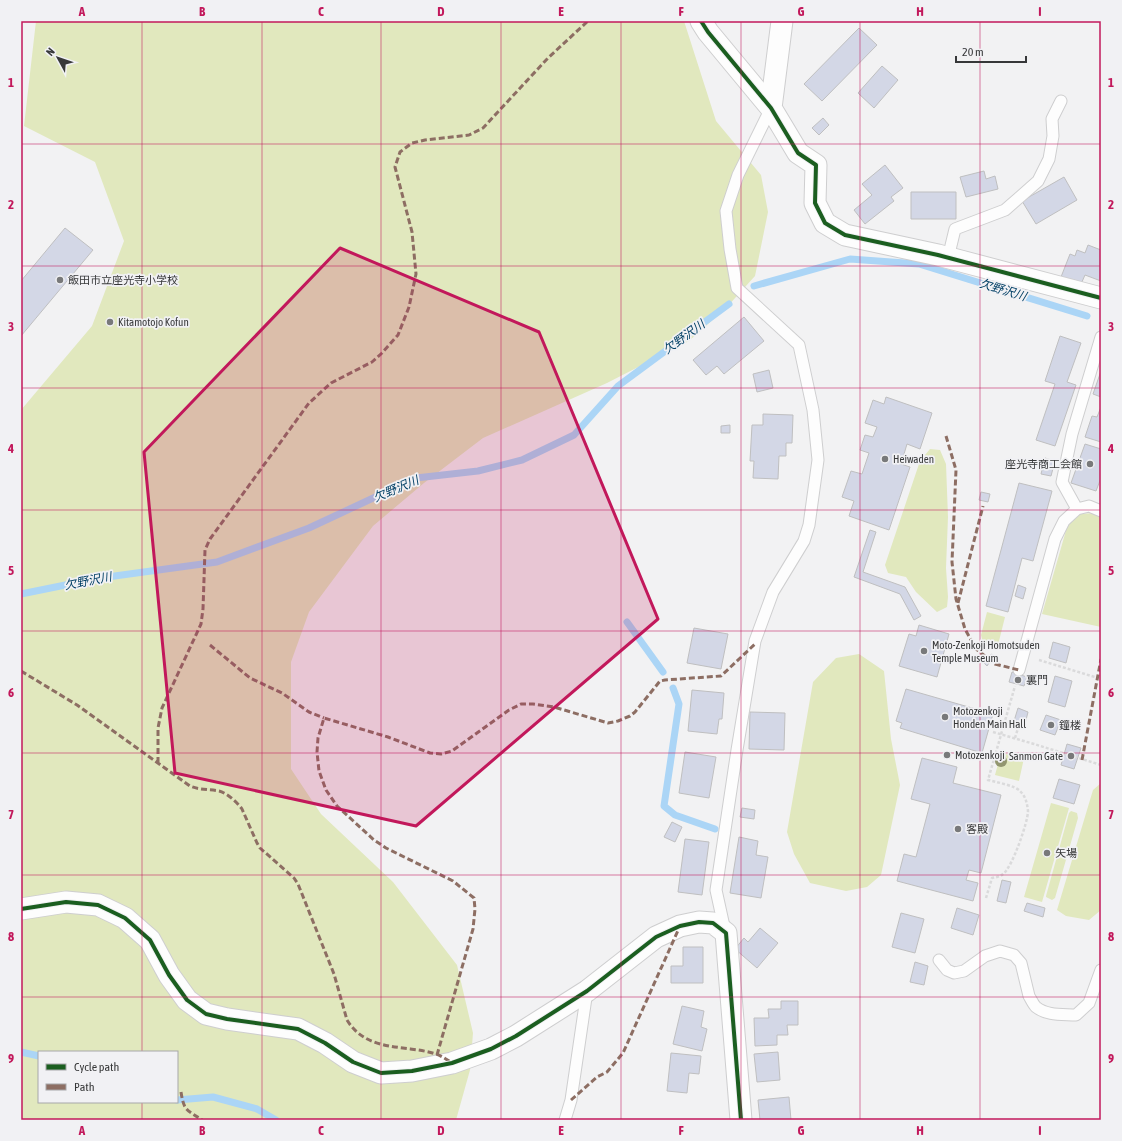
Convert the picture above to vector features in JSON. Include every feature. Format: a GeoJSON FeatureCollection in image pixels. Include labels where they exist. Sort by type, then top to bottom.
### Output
{"type":"FeatureCollection","features":[{"type":"Feature","properties":{"kind":"street"},"geometry":{"type":"LineString","coordinates":[[701,21],[708,32],[771,108],[798,153],[816,166],[815,203],[825,223],[845,235],[948,258],[1101,298]]}},
{"type":"Feature","properties":{"kind":"street"},"geometry":{"type":"LineString","coordinates":[[771,108],[782,21]]}},
{"type":"Feature","properties":{"kind":"street"},"geometry":{"type":"LineString","coordinates":[[21,908],[66,902],[98,905],[125,918],[150,940],[169,975],[187,1000],[206,1014],[227,1019],[298,1028],[353,1062],[381,1073],[412,1071],[466,1059],[516,1036],[587,991],[656,937],[680,926],[699,922],[713,923],[726,933],[741,1120]]}},
{"type":"Feature","properties":{"kind":"lane"},"geometry":{"type":"LineString","coordinates":[[948,258],[955,229],[1004,210],[1038,181],[1049,159],[1053,136],[1052,119],[1061,101]]}},
{"type":"Feature","properties":{"kind":"lane"},"geometry":{"type":"LineString","coordinates":[[726,933],[716,890],[736,750],[755,642],[773,592],[804,541],[809,525],[818,460],[813,410],[799,345],[737,288],[730,249],[726,211],[738,175],[771,108]]}},
{"type":"Feature","properties":{"kind":"lane"},"geometry":{"type":"LineString","coordinates":[[1077,508],[1062,482],[1072,434],[1101,337]]}},
{"type":"Feature","properties":{"kind":"lane"},"geometry":{"type":"LineString","coordinates":[[1019,670],[1055,539],[1064,521],[1077,508],[1089,506],[1101,511]]}},
{"type":"Feature","properties":{"kind":"lane"},"geometry":{"type":"LineString","coordinates":[[938,960],[947,970],[954,973],[964,970],[985,956],[1000,951],[1014,955],[1021,963],[1029,996],[1036,1007],[1049,1014],[1076,1014],[1089,1003],[1101,970]]}},
{"type":"Feature","properties":{"kind":"lane"},"geometry":{"type":"LineString","coordinates":[[565,1120],[571,1100],[587,991]]}},
{"type":"Feature","properties":{"kind":"path"},"geometry":{"type":"LineString","coordinates":[[1024,655],[1098,678]]}},
{"type":"Feature","properties":{"kind":"path"},"geometry":{"type":"LineString","coordinates":[[986,898],[992,878],[1003,874],[1008,869],[1016,853],[1028,812],[1026,798],[1019,789],[988,780],[1019,670]]}},
{"type":"Feature","properties":{"kind":"path"},"geometry":{"type":"LineString","coordinates":[[1015,738],[1019,725]]}},
{"type":"Feature","properties":{"kind":"path"},"geometry":{"type":"LineString","coordinates":[[993,732],[1101,765]]}},
{"type":"Feature","properties":{"kind":"highlighted area"},"geometry":{"type":"Polygon","coordinates":[[[340,248],[539,332],[658,619],[416,826],[175,773],[144,452],[340,248]]]}},
{"type":"Feature","properties":{"kind":"green space"},"geometry":{"type":"Polygon","coordinates":[[[36,21],[684,21],[716,121],[761,175],[768,212],[755,276],[726,308],[689,341],[607,383],[483,438],[424,483],[373,526],[309,612],[291,662],[291,769],[321,814],[393,882],[457,965],[473,1033],[470,1070],[456,1120],[21,1120],[21,410],[92,326],[124,241],[95,162],[24,126],[36,21]]]}},
{"type":"Feature","properties":{"kind":"green space"},"geometry":{"type":"Polygon","coordinates":[[[930,449],[940,450],[946,464],[948,517],[946,568],[948,597],[947,607],[937,612],[916,592],[906,577],[888,573],[885,565],[920,461],[930,449]]]}},
{"type":"Feature","properties":{"kind":"green space"},"geometry":{"type":"Polygon","coordinates":[[[1095,513],[1101,517],[1101,627],[1042,614],[1067,527],[1078,514],[1095,513]]]}},
{"type":"Feature","properties":{"kind":"green space"},"geometry":{"type":"Polygon","coordinates":[[[987,612],[1005,617],[998,645],[991,647],[983,643],[981,635],[987,612]]]}},
{"type":"Feature","properties":{"kind":"green space"},"geometry":{"type":"Polygon","coordinates":[[[859,654],[884,671],[891,739],[900,785],[881,875],[867,887],[846,891],[810,883],[794,854],[787,832],[813,682],[836,658],[859,654]]]}},
{"type":"Feature","properties":{"kind":"green space"},"geometry":{"type":"Polygon","coordinates":[[[1001,753],[1024,758],[1019,781],[995,775],[1001,753]]]}},
{"type":"Feature","properties":{"kind":"green space"},"geometry":{"type":"Polygon","coordinates":[[[1101,783],[1101,910],[1089,920],[1066,916],[1057,910],[1093,790],[1101,783]]]}},
{"type":"Feature","properties":{"kind":"green space","name":"矢場"},"geometry":{"type":"Polygon","coordinates":[[[1051,803],[1069,808],[1042,902],[1024,897],[1051,803]]]}},
{"type":"Feature","properties":{"kind":"green space"},"geometry":{"type":"Polygon","coordinates":[[[1071,811],[1077,813],[1078,818],[1055,898],[1052,900],[1046,896],[1069,813],[1071,811]]]}},
{"type":"Feature","properties":{"kind":"building"},"geometry":{"type":"Polygon","coordinates":[[[859,28],[877,45],[822,101],[804,84],[859,28]]]}},
{"type":"Feature","properties":{"kind":"building"},"geometry":{"type":"Polygon","coordinates":[[[882,66],[898,80],[874,108],[858,93],[882,66]]]}},
{"type":"Feature","properties":{"kind":"building"},"geometry":{"type":"Polygon","coordinates":[[[823,118],[829,125],[819,135],[812,128],[823,118]]]}},
{"type":"Feature","properties":{"kind":"building"},"geometry":{"type":"Polygon","coordinates":[[[885,165],[903,188],[891,197],[894,201],[865,224],[854,210],[872,195],[862,184],[885,165]]]}},
{"type":"Feature","properties":{"kind":"building"},"geometry":{"type":"Polygon","coordinates":[[[984,171],[986,179],[995,176],[998,189],[966,197],[960,177],[984,171]]]}},
{"type":"Feature","properties":{"kind":"building"},"geometry":{"type":"Polygon","coordinates":[[[1064,177],[1077,200],[1036,224],[1022,201],[1064,177]]]}},
{"type":"Feature","properties":{"kind":"building"},"geometry":{"type":"Polygon","coordinates":[[[911,192],[956,192],[956,219],[911,219],[911,192]]]}},
{"type":"Feature","properties":{"kind":"building"},"geometry":{"type":"Polygon","coordinates":[[[65,228],[93,250],[21,336],[21,281],[65,228]]]}},
{"type":"Feature","properties":{"kind":"building"},"geometry":{"type":"Polygon","coordinates":[[[1088,245],[1101,250],[1101,281],[1085,275],[1081,284],[1061,277],[1070,254],[1075,256],[1077,250],[1085,253],[1088,245]]]}},
{"type":"Feature","properties":{"kind":"building"},"geometry":{"type":"Polygon","coordinates":[[[744,317],[764,341],[724,374],[717,366],[706,375],[693,360],[744,317]]]}},
{"type":"Feature","properties":{"kind":"building"},"geometry":{"type":"Polygon","coordinates":[[[1060,336],[1081,343],[1067,382],[1076,385],[1055,446],[1036,440],[1055,384],[1045,381],[1060,336]]]}},
{"type":"Feature","properties":{"kind":"building"},"geometry":{"type":"Polygon","coordinates":[[[769,370],[773,388],[757,392],[753,374],[769,370]]]}},
{"type":"Feature","properties":{"kind":"building"},"geometry":{"type":"Polygon","coordinates":[[[1101,371],[1101,397],[1093,394],[1101,371]]]}},
{"type":"Feature","properties":{"kind":"building","name":"Heiwaden"},"geometry":{"type":"Polygon","coordinates":[[[886,397],[932,413],[920,449],[907,444],[901,464],[910,467],[889,530],[849,516],[854,501],[842,497],[851,471],[862,474],[869,453],[860,450],[865,435],[873,437],[877,427],[865,423],[873,400],[884,404],[886,397]]]}},
{"type":"Feature","properties":{"kind":"building"},"geometry":{"type":"Polygon","coordinates":[[[1101,407],[1101,442],[1085,437],[1092,416],[1097,417],[1101,407]]]}},
{"type":"Feature","properties":{"kind":"building"},"geometry":{"type":"Polygon","coordinates":[[[763,414],[793,415],[792,443],[786,443],[786,456],[779,456],[778,479],[753,478],[754,461],[750,461],[752,425],[763,425],[763,414]]]}},
{"type":"Feature","properties":{"kind":"building"},"geometry":{"type":"Polygon","coordinates":[[[730,425],[730,433],[721,433],[721,426],[730,425]]]}},
{"type":"Feature","properties":{"kind":"building","name":"座光寺商工会館"},"geometry":{"type":"Polygon","coordinates":[[[1085,444],[1101,449],[1101,478],[1096,491],[1071,483],[1085,444]]]}},
{"type":"Feature","properties":{"kind":"building"},"geometry":{"type":"Polygon","coordinates":[[[1045,458],[1055,461],[1051,476],[1041,474],[1045,458]]]}},
{"type":"Feature","properties":{"kind":"building"},"geometry":{"type":"Polygon","coordinates":[[[1019,483],[1052,491],[1033,561],[1022,558],[1008,612],[986,606],[1019,483]]]}},
{"type":"Feature","properties":{"kind":"building"},"geometry":{"type":"Polygon","coordinates":[[[981,492],[990,494],[988,502],[979,500],[981,492]]]}},
{"type":"Feature","properties":{"kind":"building"},"geometry":{"type":"Polygon","coordinates":[[[870,530],[876,532],[863,572],[905,587],[921,616],[914,620],[900,594],[854,577],[870,530]]]}},
{"type":"Feature","properties":{"kind":"building"},"geometry":{"type":"Polygon","coordinates":[[[1018,585],[1026,588],[1023,599],[1015,596],[1018,585]]]}},
{"type":"Feature","properties":{"kind":"building","name":"Moto-Zenkoji Homotsuden Temple Museum"},"geometry":{"type":"Polygon","coordinates":[[[919,625],[949,634],[937,677],[899,666],[909,634],[916,636],[919,625]]]}},
{"type":"Feature","properties":{"kind":"building"},"geometry":{"type":"Polygon","coordinates":[[[694,628],[728,634],[721,669],[687,663],[694,628]]]}},
{"type":"Feature","properties":{"kind":"building"},"geometry":{"type":"Polygon","coordinates":[[[1053,642],[1070,647],[1066,663],[1049,658],[1053,642]]]}},
{"type":"Feature","properties":{"kind":"building"},"geometry":{"type":"Polygon","coordinates":[[[991,654],[994,656],[987,666],[984,663],[991,654]]]}},
{"type":"Feature","properties":{"kind":"building","name":"裏門"},"geometry":{"type":"Polygon","coordinates":[[[1012,672],[1027,677],[1024,686],[1009,682],[1012,672]]]}},
{"type":"Feature","properties":{"kind":"building"},"geometry":{"type":"Polygon","coordinates":[[[1055,676],[1072,681],[1065,707],[1048,702],[1055,676]]]}},
{"type":"Feature","properties":{"kind":"building","name":"Motozenkoji Honden Main Hall"},"geometry":{"type":"Polygon","coordinates":[[[906,689],[993,714],[982,753],[900,728],[902,723],[896,721],[906,689]]]}},
{"type":"Feature","properties":{"kind":"building"},"geometry":{"type":"Polygon","coordinates":[[[692,690],[724,693],[722,719],[719,719],[717,734],[688,731],[692,690]]]}},
{"type":"Feature","properties":{"kind":"building"},"geometry":{"type":"Polygon","coordinates":[[[1018,708],[1028,712],[1025,724],[1014,721],[1018,708]]]}},
{"type":"Feature","properties":{"kind":"building"},"geometry":{"type":"Polygon","coordinates":[[[750,712],[785,713],[784,750],[749,749],[750,712]]]}},
{"type":"Feature","properties":{"kind":"building","name":"鐘楼"},"geometry":{"type":"Polygon","coordinates":[[[1046,715],[1061,720],[1055,735],[1040,730],[1046,715]]]}},
{"type":"Feature","properties":{"kind":"building","name":"Sanmon Gate"},"geometry":{"type":"Polygon","coordinates":[[[1067,744],[1081,748],[1074,769],[1061,765],[1067,744]]]}},
{"type":"Feature","properties":{"kind":"building"},"geometry":{"type":"Polygon","coordinates":[[[685,752],[716,757],[709,798],[679,793],[685,752]]]}},
{"type":"Feature","properties":{"kind":"building","name":"客殿"},"geometry":{"type":"Polygon","coordinates":[[[922,758],[957,767],[953,783],[1001,795],[981,873],[969,870],[966,880],[978,883],[973,901],[897,881],[904,854],[916,857],[930,804],[911,799],[922,758]]]}},
{"type":"Feature","properties":{"kind":"building"},"geometry":{"type":"Polygon","coordinates":[[[1059,779],[1080,785],[1074,804],[1053,798],[1059,779]]]}},
{"type":"Feature","properties":{"kind":"building"},"geometry":{"type":"Polygon","coordinates":[[[742,808],[755,810],[754,819],[740,817],[742,808]]]}},
{"type":"Feature","properties":{"kind":"building"},"geometry":{"type":"Polygon","coordinates":[[[672,822],[682,827],[675,842],[664,837],[672,822]]]}},
{"type":"Feature","properties":{"kind":"building"},"geometry":{"type":"Polygon","coordinates":[[[739,837],[758,841],[756,855],[768,857],[761,898],[730,893],[739,837]]]}},
{"type":"Feature","properties":{"kind":"building"},"geometry":{"type":"Polygon","coordinates":[[[685,839],[709,842],[702,895],[678,892],[685,839]]]}},
{"type":"Feature","properties":{"kind":"building"},"geometry":{"type":"Polygon","coordinates":[[[1002,880],[1011,882],[1006,903],[997,901],[1002,880]]]}},
{"type":"Feature","properties":{"kind":"building"},"geometry":{"type":"Polygon","coordinates":[[[1027,903],[1045,908],[1043,917],[1024,911],[1027,903]]]}},
{"type":"Feature","properties":{"kind":"building"},"geometry":{"type":"Polygon","coordinates":[[[957,908],[979,915],[973,935],[951,928],[957,908]]]}},
{"type":"Feature","properties":{"kind":"building"},"geometry":{"type":"Polygon","coordinates":[[[901,913],[924,919],[915,953],[892,947],[901,913]]]}},
{"type":"Feature","properties":{"kind":"building"},"geometry":{"type":"Polygon","coordinates":[[[760,928],[778,943],[757,968],[735,949],[744,938],[748,942],[760,928]]]}},
{"type":"Feature","properties":{"kind":"building"},"geometry":{"type":"Polygon","coordinates":[[[683,947],[703,947],[703,983],[671,983],[671,966],[683,966],[683,947]]]}},
{"type":"Feature","properties":{"kind":"building"},"geometry":{"type":"Polygon","coordinates":[[[915,962],[928,966],[924,985],[910,982],[915,962]]]}},
{"type":"Feature","properties":{"kind":"building"},"geometry":{"type":"Polygon","coordinates":[[[781,1001],[798,1001],[798,1025],[787,1025],[788,1035],[777,1035],[777,1045],[755,1046],[754,1018],[769,1018],[768,1009],[781,1009],[781,1001]]]}},
{"type":"Feature","properties":{"kind":"building"},"geometry":{"type":"Polygon","coordinates":[[[682,1006],[704,1011],[701,1027],[707,1029],[702,1051],[673,1044],[682,1006]]]}},
{"type":"Feature","properties":{"kind":"building"},"geometry":{"type":"Polygon","coordinates":[[[778,1052],[780,1080],[757,1082],[754,1054],[778,1052]]]}},
{"type":"Feature","properties":{"kind":"building"},"geometry":{"type":"Polygon","coordinates":[[[671,1053],[701,1056],[699,1074],[689,1073],[687,1093],[667,1091],[671,1053]]]}},
{"type":"Feature","properties":{"kind":"building"},"geometry":{"type":"Polygon","coordinates":[[[789,1097],[791,1120],[760,1120],[758,1100],[789,1097]]]}},
{"type":"Feature","properties":{"kind":"waterway","name":"欠野沢川"},"geometry":{"type":"LineString","coordinates":[[754,286],[850,259],[919,264],[1087,316]]}},
{"type":"Feature","properties":{"kind":"waterway","name":"欠野沢川"},"geometry":{"type":"LineString","coordinates":[[21,594],[100,578],[217,562],[309,528],[416,478],[478,471],[522,460],[574,435],[618,386],[729,304]]}},
{"type":"Feature","properties":{"kind":"waterway"},"geometry":{"type":"LineString","coordinates":[[627,622],[663,672]]}},
{"type":"Feature","properties":{"kind":"waterway"},"geometry":{"type":"LineString","coordinates":[[673,688],[679,704],[664,806],[675,815],[715,829]]}},
{"type":"Feature","properties":{"kind":"waterway"},"geometry":{"type":"LineString","coordinates":[[21,1052],[38,1056]]}},
{"type":"Feature","properties":{"kind":"waterway"},"geometry":{"type":"LineString","coordinates":[[178,1100],[213,1097],[257,1109],[276,1120]]}},
{"type":"Feature","properties":{"kind":"marked path"},"geometry":{"type":"LineString","coordinates":[[158,763],[158,728],[162,708],[201,624],[205,550],[210,539],[309,403],[331,383],[372,362],[398,335],[409,307],[416,274],[412,232],[395,167],[400,152],[412,143],[469,135],[483,128],[548,58],[588,21]]}},
{"type":"Feature","properties":{"kind":"marked path"},"geometry":{"type":"LineString","coordinates":[[946,436],[956,470],[952,562],[956,599],[965,629],[976,649],[995,664],[1019,670]]}},
{"type":"Feature","properties":{"kind":"marked path"},"geometry":{"type":"LineString","coordinates":[[958,603],[983,506]]}},
{"type":"Feature","properties":{"kind":"marked path"},"geometry":{"type":"LineString","coordinates":[[437,1055],[473,929],[475,909],[474,898],[453,881],[386,848],[374,840],[337,806],[326,790],[319,771],[317,752],[318,738],[324,718],[388,737],[430,753],[441,754],[452,751],[509,710],[521,704],[554,707],[608,723],[618,721],[635,712],[660,681],[721,676],[755,644]]}},
{"type":"Feature","properties":{"kind":"marked path"},"geometry":{"type":"LineString","coordinates":[[210,645],[250,678],[282,693],[309,712],[324,718]]}},
{"type":"Feature","properties":{"kind":"marked path"},"geometry":{"type":"LineString","coordinates":[[1082,760],[1101,659]]}},
{"type":"Feature","properties":{"kind":"marked path"},"geometry":{"type":"LineString","coordinates":[[21,671],[77,705],[190,786],[200,789],[219,791],[235,801],[242,809],[260,848],[294,878],[298,884],[334,974],[347,1020],[355,1031],[376,1043],[436,1054],[452,1063]]}},
{"type":"Feature","properties":{"kind":"marked path"},"geometry":{"type":"LineString","coordinates":[[571,1100],[597,1077],[607,1072],[623,1053],[680,926]]}},
{"type":"Feature","properties":{"kind":"marked path"},"geometry":{"type":"LineString","coordinates":[[181,1092],[183,1103],[187,1109],[202,1120]]}},
{"type":"Feature","properties":{"kind":"cycle path"},"geometry":{"type":"LineString","coordinates":[[701,21],[708,32],[771,108],[798,153],[816,165],[815,203],[825,223],[845,235],[938,255],[1101,298]]}},
{"type":"Feature","properties":{"kind":"cycle path"},"geometry":{"type":"LineString","coordinates":[[21,909],[66,902],[98,905],[125,918],[150,940],[169,975],[187,1000],[206,1014],[227,1019],[298,1029],[325,1043],[353,1062],[381,1073],[412,1071],[452,1063],[491,1049],[516,1036],[587,991],[656,937],[680,926],[699,922],[713,923],[726,933],[741,1120]]}},
{"type":"Feature","properties":{"kind":"place","name":"飯田市立座光寺小学校"},"geometry":{"type":"Point","coordinates":[60,280]}},
{"type":"Feature","properties":{"kind":"place","name":"Kitamotojo Kofun"},"geometry":{"type":"Point","coordinates":[110,322]}},
{"type":"Feature","properties":{"kind":"place","name":"Heiwaden"},"geometry":{"type":"Point","coordinates":[885,459]}},
{"type":"Feature","properties":{"kind":"place","name":"座光寺商工会館"},"geometry":{"type":"Point","coordinates":[1090,464]}},
{"type":"Feature","properties":{"kind":"place","name":"Moto-Zenkoji Homotsuden Temple Museum"},"geometry":{"type":"Point","coordinates":[924,651]}},
{"type":"Feature","properties":{"kind":"place","name":"裏門"},"geometry":{"type":"Point","coordinates":[1018,680]}},
{"type":"Feature","properties":{"kind":"place","name":"Motozenkoji Honden Main Hall"},"geometry":{"type":"Point","coordinates":[945,717]}},
{"type":"Feature","properties":{"kind":"place","name":"鐘楼"},"geometry":{"type":"Point","coordinates":[1051,725]}},
{"type":"Feature","properties":{"kind":"place","name":"Motozenkoji"},"geometry":{"type":"Point","coordinates":[947,755]}},
{"type":"Feature","properties":{"kind":"place","name":"Sanmon Gate"},"geometry":{"type":"Point","coordinates":[1071,756]}},
{"type":"Feature","properties":{"kind":"place","name":"客殿"},"geometry":{"type":"Point","coordinates":[958,829]}},
{"type":"Feature","properties":{"kind":"place","name":"矢場"},"geometry":{"type":"Point","coordinates":[1047,853]}}]}
